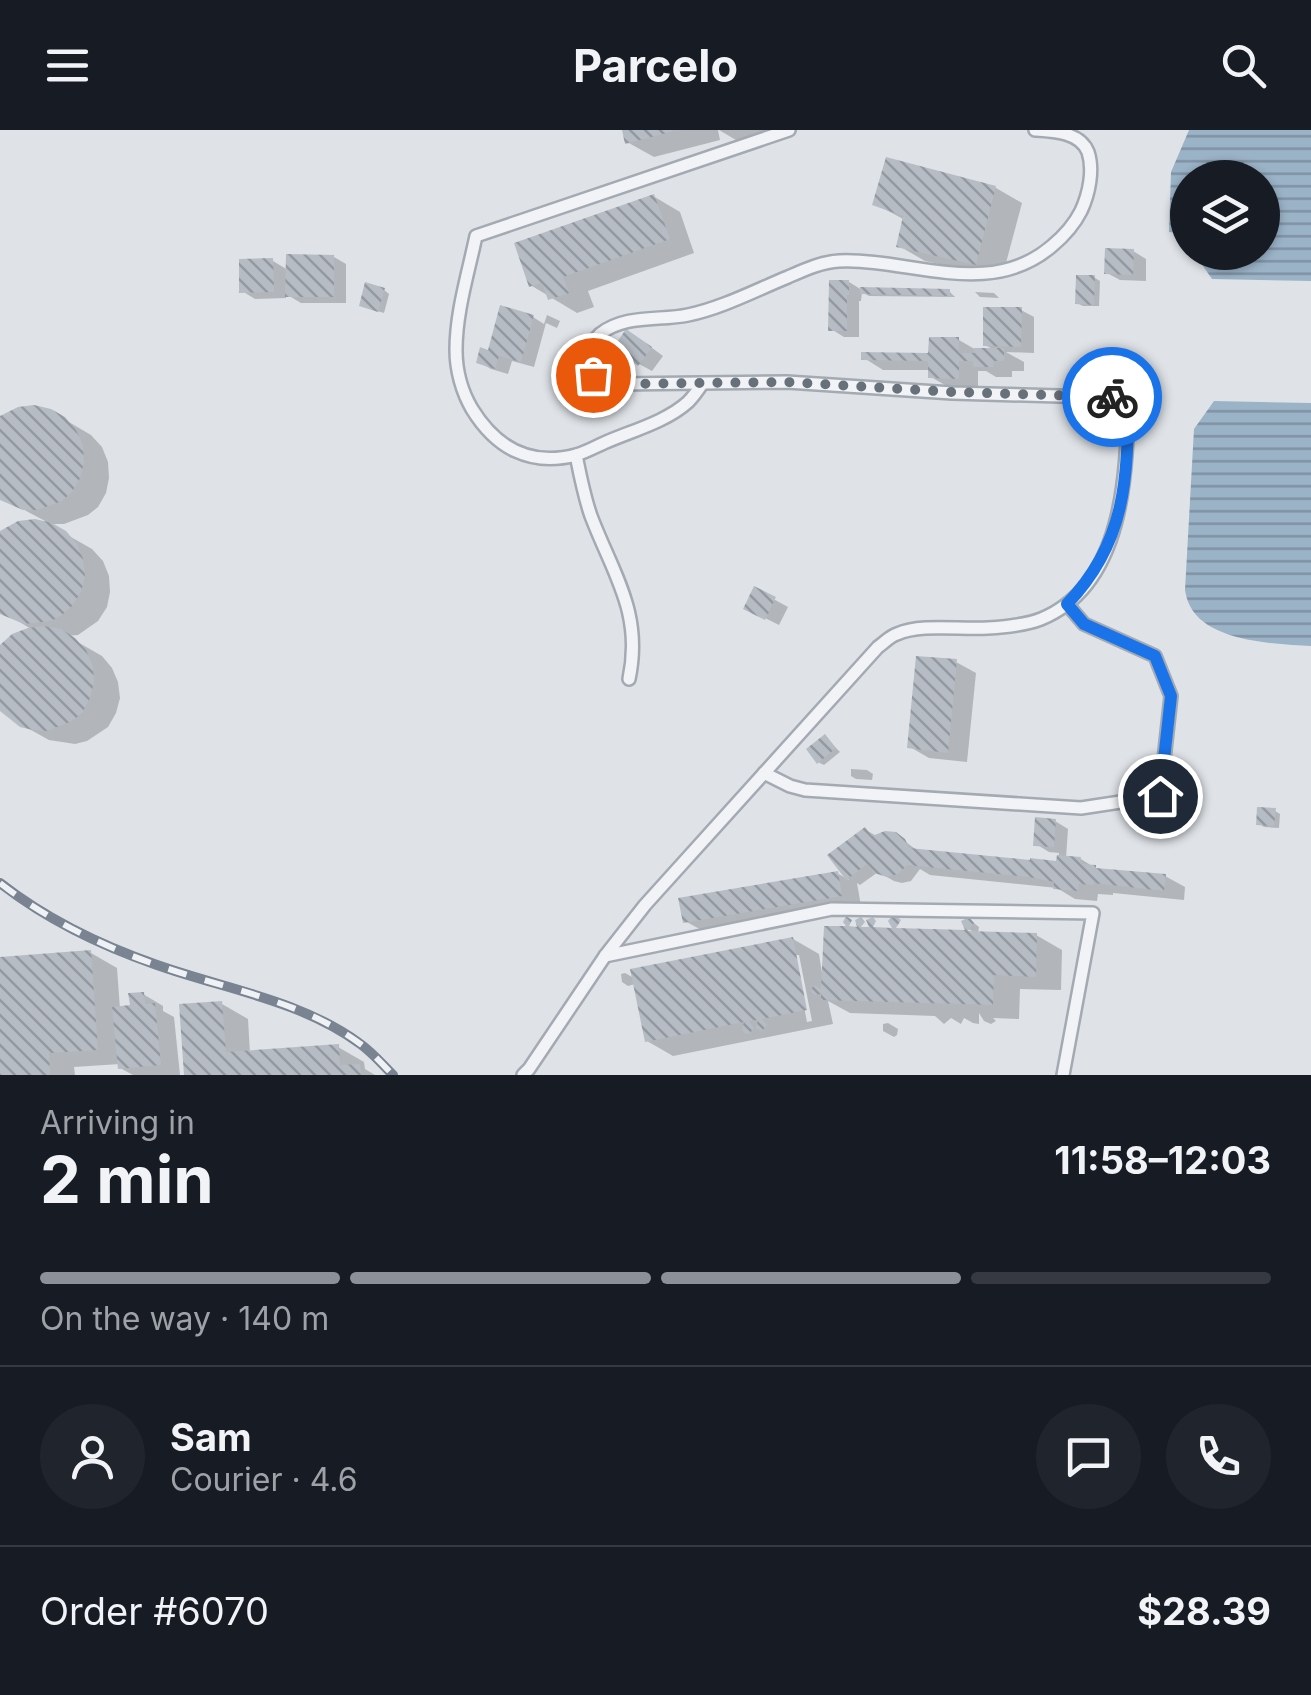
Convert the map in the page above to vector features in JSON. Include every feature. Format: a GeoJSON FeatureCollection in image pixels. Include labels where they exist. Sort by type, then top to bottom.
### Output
{"type":"FeatureCollection","features":[{"type":"Feature","properties":{"kind":"lane"},"geometry":{"type":"LineString","coordinates":[[702,384],[688,402],[668,415],[576,455],[525,456],[502,445],[467,400],[456,354],[458,318],[476,236],[789,130]]}},
{"type":"Feature","properties":{"kind":"lane"},"geometry":{"type":"LineString","coordinates":[[523,1075],[645,905],[878,647],[895,634],[914,629],[991,628],[1039,620],[1067,604],[1088,583],[1121,510],[1128,463],[1128,398],[787,382],[618,384],[593,375],[589,348],[601,333],[626,322],[688,315],[811,267],[838,261],[977,274],[1036,260],[1075,222],[1086,200],[1090,174],[1088,152],[1081,141],[1035,130]]}},
{"type":"Feature","properties":{"kind":"lane"},"geometry":{"type":"LineString","coordinates":[[576,455],[590,513],[628,602],[634,656],[629,679]]}},
{"type":"Feature","properties":{"kind":"lane"},"geometry":{"type":"LineString","coordinates":[[764,773],[805,790],[1081,808],[1160,796],[1171,696],[1155,656],[1084,624],[1067,604]]}},
{"type":"Feature","properties":{"kind":"lane"},"geometry":{"type":"LineString","coordinates":[[605,956],[832,909],[1093,913],[1063,1075]]}},
{"type":"Feature","properties":{"kind":"water"},"geometry":{"type":"Polygon","coordinates":[[[1189,130],[1311,130],[1311,281],[1212,279],[1206,270],[1280,270],[1280,160],[1176,160],[1189,130]]]}},
{"type":"Feature","properties":{"kind":"water"},"geometry":{"type":"Polygon","coordinates":[[[1214,401],[1311,403],[1311,646],[1227,634],[1199,618],[1188,602],[1185,590],[1194,429],[1214,401]]]}},
{"type":"Feature","properties":{"kind":"building"},"geometry":{"type":"Polygon","coordinates":[[[622,130],[673,130],[674,131],[625,144],[622,130]]]}},
{"type":"Feature","properties":{"kind":"building"},"geometry":{"type":"Polygon","coordinates":[[[886,157],[996,186],[976,265],[896,247],[903,216],[872,205],[886,157]]]}},
{"type":"Feature","properties":{"kind":"building"},"geometry":{"type":"Polygon","coordinates":[[[654,194],[670,239],[563,277],[569,293],[548,300],[542,283],[529,287],[514,243],[654,194]]]}},
{"type":"Feature","properties":{"kind":"building"},"geometry":{"type":"Polygon","coordinates":[[[1105,248],[1134,249],[1133,275],[1104,274],[1105,248]]]}},
{"type":"Feature","properties":{"kind":"building"},"geometry":{"type":"Polygon","coordinates":[[[286,254],[334,255],[334,297],[285,297],[286,254]]]}},
{"type":"Feature","properties":{"kind":"building"},"geometry":{"type":"Polygon","coordinates":[[[273,258],[274,292],[239,293],[239,259],[273,258]]]}},
{"type":"Feature","properties":{"kind":"building"},"geometry":{"type":"Polygon","coordinates":[[[1076,275],[1095,275],[1094,305],[1075,304],[1076,275]]]}},
{"type":"Feature","properties":{"kind":"building"},"geometry":{"type":"Polygon","coordinates":[[[829,280],[849,280],[847,331],[828,331],[829,280]]]}},
{"type":"Feature","properties":{"kind":"building"},"geometry":{"type":"Polygon","coordinates":[[[365,282],[385,288],[378,312],[359,306],[365,282]]]}},
{"type":"Feature","properties":{"kind":"building"},"geometry":{"type":"Polygon","coordinates":[[[860,287],[950,289],[950,296],[860,294],[860,287]]]}},
{"type":"Feature","properties":{"kind":"building"},"geometry":{"type":"Polygon","coordinates":[[[500,305],[534,315],[521,362],[499,356],[495,369],[476,363],[480,347],[488,350],[500,305]]]}},
{"type":"Feature","properties":{"kind":"building"},"geometry":{"type":"Polygon","coordinates":[[[983,307],[1022,307],[1021,347],[983,346],[983,307]]]}},
{"type":"Feature","properties":{"kind":"building"},"geometry":{"type":"Polygon","coordinates":[[[626,329],[652,347],[638,366],[613,348],[626,329]]]}},
{"type":"Feature","properties":{"kind":"building"},"geometry":{"type":"Polygon","coordinates":[[[929,337],[959,337],[959,353],[974,353],[974,348],[1004,348],[1004,361],[993,361],[993,367],[973,367],[973,361],[959,361],[959,379],[928,378],[928,361],[861,360],[861,352],[928,353],[929,337]]]}},
{"type":"Feature","properties":{"kind":"building"},"geometry":{"type":"Polygon","coordinates":[[[34,405],[65,417],[83,445],[84,462],[80,478],[62,501],[37,510],[23,510],[0,500],[0,416],[18,407],[34,405]]]}},
{"type":"Feature","properties":{"kind":"building"},"geometry":{"type":"Polygon","coordinates":[[[35,519],[66,531],[77,544],[85,576],[81,592],[62,615],[51,621],[24,624],[0,614],[0,531],[18,521],[35,519]]]}},
{"type":"Feature","properties":{"kind":"building"},"geometry":{"type":"Polygon","coordinates":[[[754,586],[776,597],[765,620],[743,609],[754,586]]]}},
{"type":"Feature","properties":{"kind":"building"},"geometry":{"type":"Polygon","coordinates":[[[44,626],[61,629],[86,650],[94,682],[82,713],[47,731],[20,727],[0,711],[0,645],[12,634],[44,626]]]}},
{"type":"Feature","properties":{"kind":"building"},"geometry":{"type":"Polygon","coordinates":[[[916,656],[957,659],[948,753],[907,748],[916,656]]]}},
{"type":"Feature","properties":{"kind":"building"},"geometry":{"type":"Polygon","coordinates":[[[825,734],[836,748],[817,764],[806,749],[825,734]]]}},
{"type":"Feature","properties":{"kind":"building"},"geometry":{"type":"Polygon","coordinates":[[[1257,807],[1276,808],[1274,826],[1256,825],[1257,807]]]}},
{"type":"Feature","properties":{"kind":"building"},"geometry":{"type":"Polygon","coordinates":[[[1035,817],[1056,819],[1054,847],[1033,846],[1035,817]]]}},
{"type":"Feature","properties":{"kind":"building"},"geometry":{"type":"Polygon","coordinates":[[[865,827],[872,836],[896,832],[909,848],[1030,860],[1056,861],[1057,855],[1081,857],[1080,864],[1096,868],[1166,874],[1164,891],[1093,883],[1079,884],[1078,891],[1053,889],[1054,882],[1029,877],[907,865],[898,874],[887,877],[874,873],[867,864],[846,880],[827,855],[865,827]]]}},
{"type":"Feature","properties":{"kind":"building"},"geometry":{"type":"Polygon","coordinates":[[[838,871],[842,896],[683,923],[678,898],[838,871]]]}},
{"type":"Feature","properties":{"kind":"building"},"geometry":{"type":"Polygon","coordinates":[[[895,915],[901,920],[896,928],[965,930],[961,921],[969,917],[974,923],[968,931],[1037,933],[1036,977],[994,975],[993,1005],[821,1000],[821,994],[812,993],[814,985],[821,989],[824,926],[846,926],[846,916],[852,920],[849,926],[857,927],[855,920],[861,917],[865,922],[861,927],[869,927],[866,920],[873,917],[873,927],[892,928],[888,921],[895,915]]]}},
{"type":"Feature","properties":{"kind":"building"},"geometry":{"type":"Polygon","coordinates":[[[793,937],[807,1010],[762,1019],[767,1025],[762,1031],[756,1028],[758,1020],[749,1021],[754,1028],[749,1034],[742,1029],[744,1022],[645,1042],[630,969],[793,937]]]}},
{"type":"Feature","properties":{"kind":"building"},"geometry":{"type":"Polygon","coordinates":[[[91,950],[98,1050],[49,1053],[50,1075],[0,1075],[0,957],[91,950]]]}},
{"type":"Feature","properties":{"kind":"building"},"geometry":{"type":"Polygon","coordinates":[[[144,992],[145,1004],[155,1003],[161,1065],[118,1069],[112,1007],[130,1005],[128,993],[144,992]]]}},
{"type":"Feature","properties":{"kind":"building"},"geometry":{"type":"Polygon","coordinates":[[[222,1001],[226,1052],[339,1044],[340,1065],[360,1064],[361,1075],[184,1075],[179,1004],[222,1001]]]}},
{"type":"Feature","properties":{"kind":"railway"},"geometry":{"type":"LineString","coordinates":[[0,883],[55,920],[116,949],[312,1016],[359,1043],[393,1075]]}},
{"type":"Feature","properties":{"kind":"way so far"},"geometry":{"type":"LineString","coordinates":[[593,375],[618,384],[787,382],[1112,397]]}},
{"type":"Feature","properties":{"kind":"route"},"geometry":{"type":"LineString","coordinates":[[1112,397],[1128,398],[1128,463],[1121,510],[1088,583],[1067,604],[1084,624],[1155,656],[1171,696],[1160,796]]}}]}
